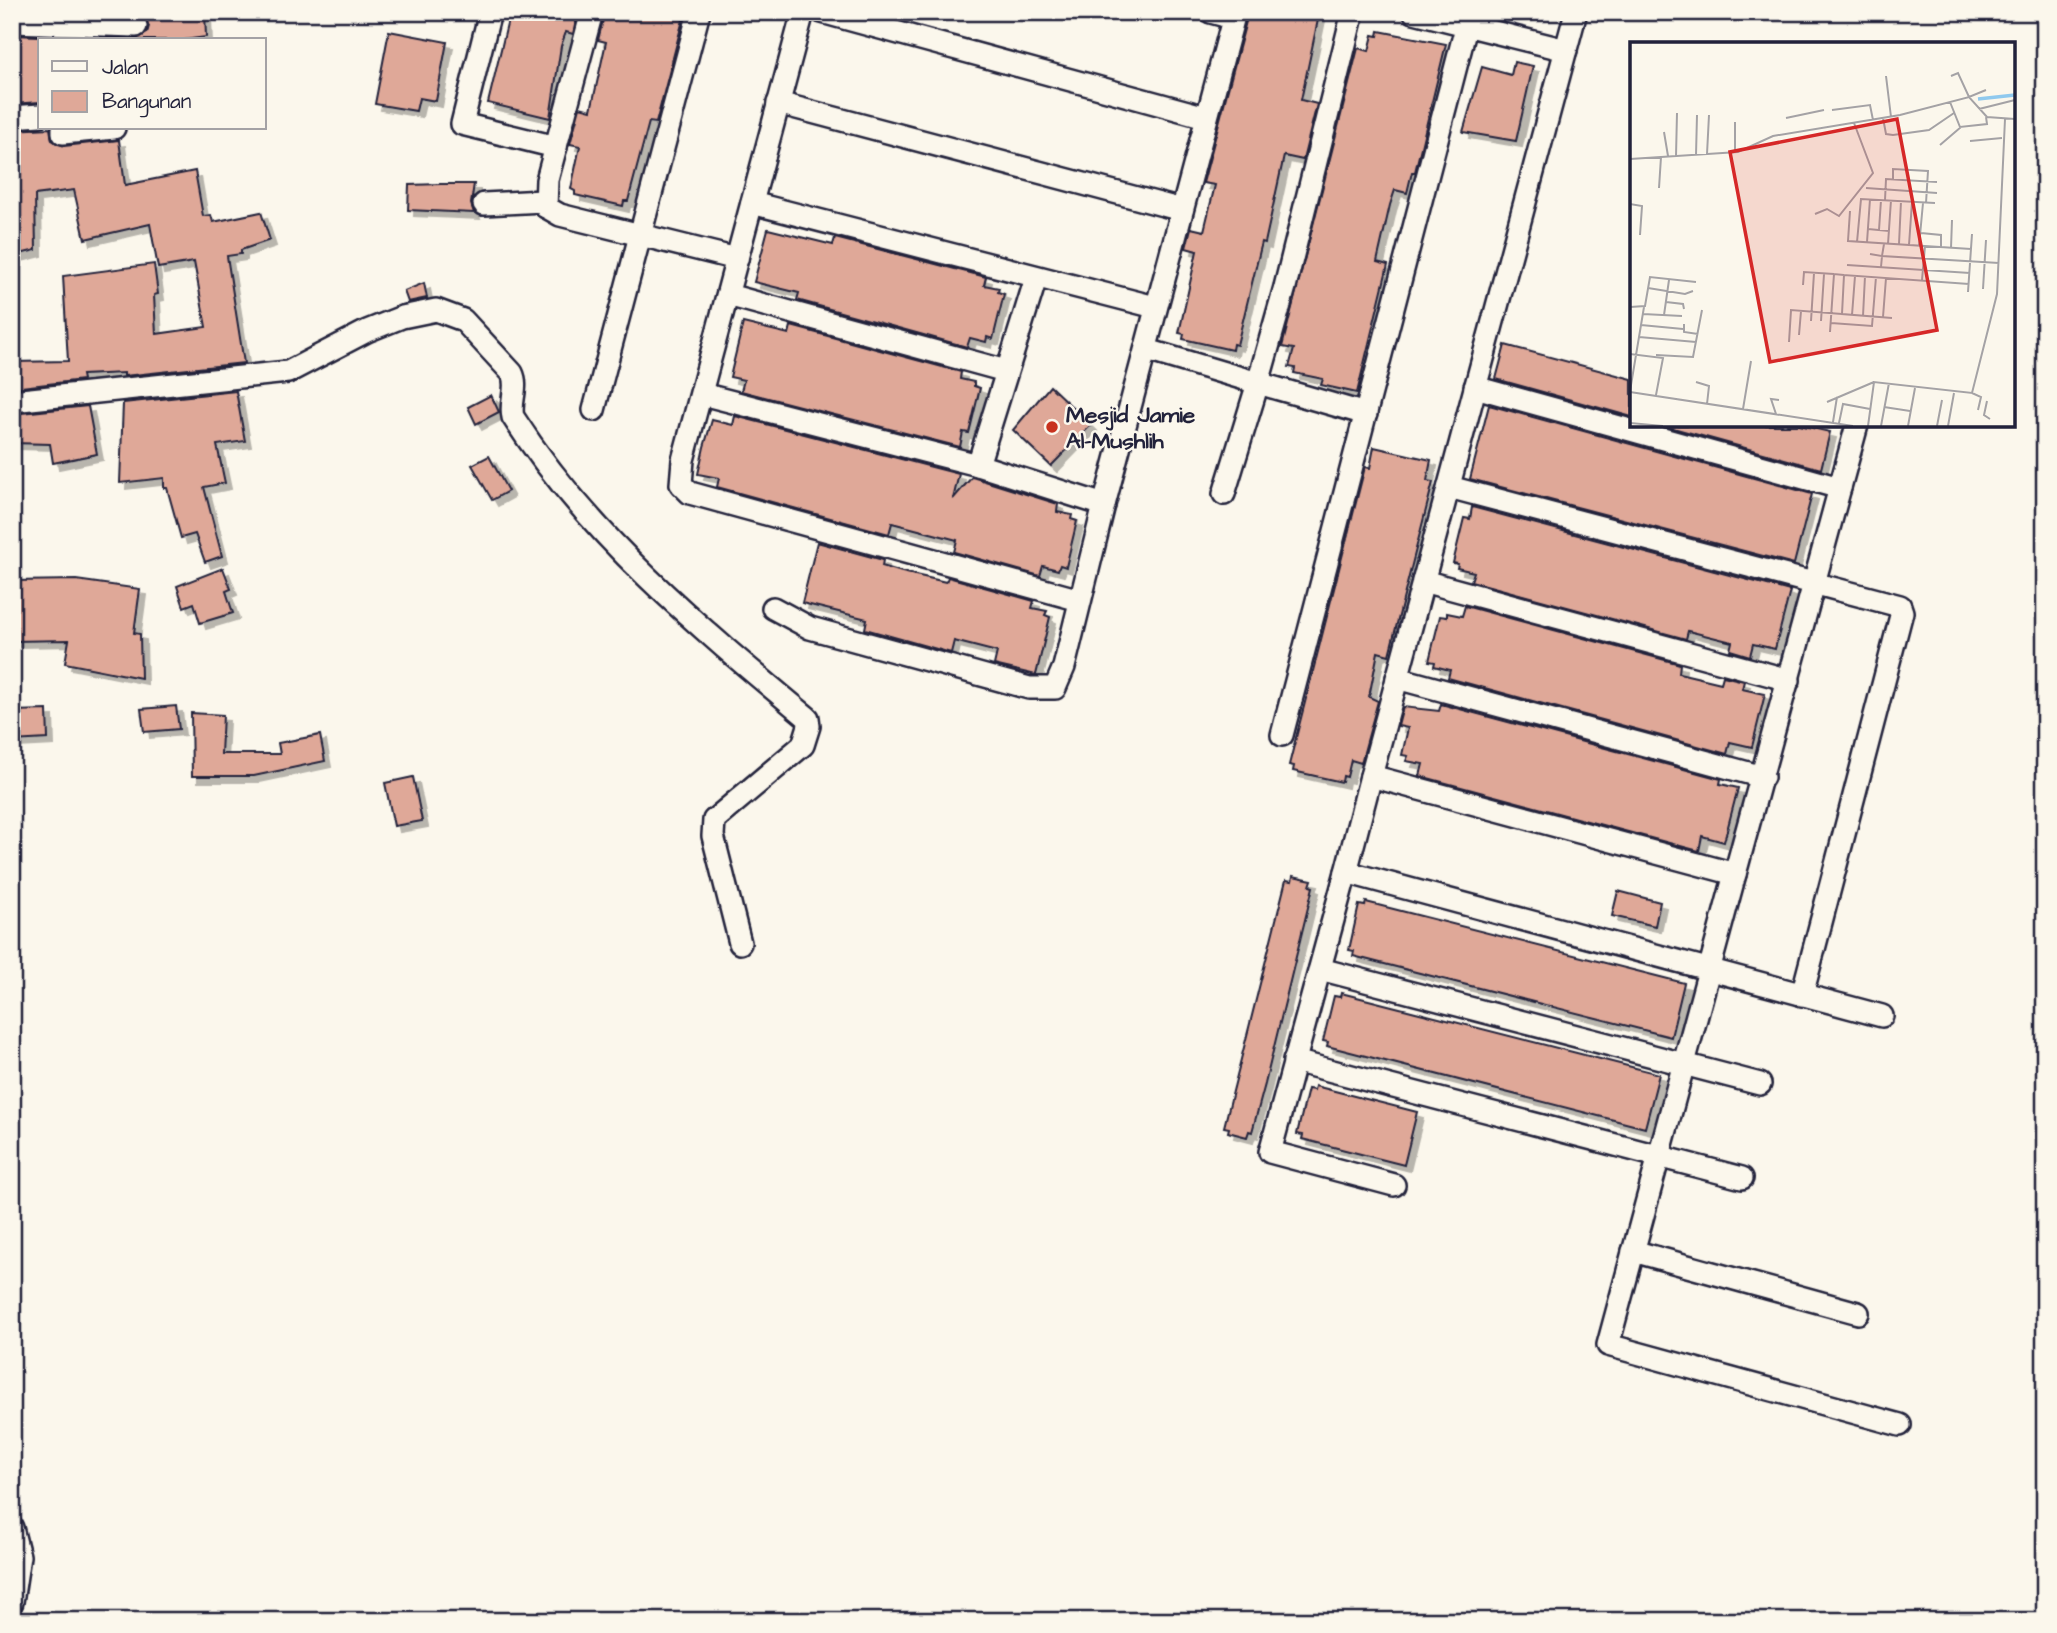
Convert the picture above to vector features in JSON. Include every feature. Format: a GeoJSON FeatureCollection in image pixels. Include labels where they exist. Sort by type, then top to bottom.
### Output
{"type":"FeatureCollection","features":[{"type":"Feature","properties":{"kind":"street"},"geometry":{"type":"LineString","coordinates":[[490,12],[462,124],[556,147]]}},
{"type":"Feature","properties":{"kind":"street"},"geometry":{"type":"LineString","coordinates":[[546,207],[547,180],[592,12]]}},
{"type":"Feature","properties":{"kind":"street"},"geometry":{"type":"LineString","coordinates":[[594,410],[699,12]]}},
{"type":"Feature","properties":{"kind":"street"},"geometry":{"type":"LineString","coordinates":[[803,12],[680,474],[681,484],[690,493],[1080,600]]}},
{"type":"Feature","properties":{"kind":"street"},"geometry":{"type":"LineString","coordinates":[[822,12],[1206,117]]}},
{"type":"Feature","properties":{"kind":"street"},"geometry":{"type":"LineString","coordinates":[[773,608],[810,628],[1043,690],[1055,688],[1060,678],[1147,350],[1155,307],[1234,15],[1211,12]]}},
{"type":"Feature","properties":{"kind":"street"},"geometry":{"type":"LineString","coordinates":[[1224,494],[1285,287],[1353,12]]}},
{"type":"Feature","properties":{"kind":"street"},"geometry":{"type":"LineString","coordinates":[[1414,12],[1468,19],[1566,50]]}},
{"type":"Feature","properties":{"kind":"street"},"geometry":{"type":"LineString","coordinates":[[1394,1185],[1270,1152],[1576,12]]}},
{"type":"Feature","properties":{"kind":"street"},"geometry":{"type":"LineString","coordinates":[[1282,736],[1468,19]]}},
{"type":"Feature","properties":{"kind":"street"},"geometry":{"type":"LineString","coordinates":[[12,22],[136,26]]}},
{"type":"Feature","properties":{"kind":"street"},"geometry":{"type":"LineString","coordinates":[[778,103],[1182,210]]}},
{"type":"Feature","properties":{"kind":"street"},"geometry":{"type":"LineString","coordinates":[[12,117],[38,115]]}},
{"type":"Feature","properties":{"kind":"street"},"geometry":{"type":"LineString","coordinates":[[63,130],[63,133],[94,130]]}},
{"type":"Feature","properties":{"kind":"street"},"geometry":{"type":"LineString","coordinates":[[485,204],[543,201],[546,207],[560,215],[737,259]]}},
{"type":"Feature","properties":{"kind":"street"},"geometry":{"type":"LineString","coordinates":[[752,203],[1155,307]]}},
{"type":"Feature","properties":{"kind":"street"},"geometry":{"type":"LineString","coordinates":[[978,465],[1036,278]]}},
{"type":"Feature","properties":{"kind":"street"},"geometry":{"type":"LineString","coordinates":[[729,295],[1006,371]]}},
{"type":"Feature","properties":{"kind":"street"},"geometry":{"type":"LineString","coordinates":[[12,401],[288,372],[367,331],[402,317],[436,310],[463,320],[512,373],[515,381],[511,410],[513,417],[544,464],[595,523],[696,625],[808,718],[809,726],[803,745],[714,820],[713,836],[740,943]]}},
{"type":"Feature","properties":{"kind":"street"},"geometry":{"type":"LineString","coordinates":[[1147,350],[1366,414]]}},
{"type":"Feature","properties":{"kind":"street"},"geometry":{"type":"LineString","coordinates":[[1475,387],[1840,488]]}},
{"type":"Feature","properties":{"kind":"street"},"geometry":{"type":"LineString","coordinates":[[702,394],[978,465],[1104,505]]}},
{"type":"Feature","properties":{"kind":"street"},"geometry":{"type":"LineString","coordinates":[[1856,427],[1608,1345],[1900,1425]]}},
{"type":"Feature","properties":{"kind":"street"},"geometry":{"type":"LineString","coordinates":[[1449,487],[1900,606],[1902,612],[1802,995]]}},
{"type":"Feature","properties":{"kind":"street"},"geometry":{"type":"LineString","coordinates":[[1423,581],[1789,680]]}},
{"type":"Feature","properties":{"kind":"street"},"geometry":{"type":"LineString","coordinates":[[1397,678],[1763,777]]}},
{"type":"Feature","properties":{"kind":"street"},"geometry":{"type":"LineString","coordinates":[[1371,776],[1735,874]]}},
{"type":"Feature","properties":{"kind":"street"},"geometry":{"type":"LineString","coordinates":[[1346,872],[1882,1016]]}},
{"type":"Feature","properties":{"kind":"street"},"geometry":{"type":"LineString","coordinates":[[1320,969],[1760,1084]]}},
{"type":"Feature","properties":{"kind":"street"},"geometry":{"type":"LineString","coordinates":[[1294,1061],[1742,1178]]}},
{"type":"Feature","properties":{"kind":"street"},"geometry":{"type":"LineString","coordinates":[[1633,1251],[1858,1312]]}},
{"type":"Feature","properties":{"kind":"street"},"geometry":{"type":"LineString","coordinates":[[12,1528],[19,1556],[13,1590]]}},
{"type":"Feature","properties":{"kind":"building"},"geometry":{"type":"Polygon","coordinates":[[[117,12],[205,12],[206,37],[138,38],[147,33],[149,26],[143,15],[117,12]]]}},
{"type":"Feature","properties":{"kind":"building"},"geometry":{"type":"Polygon","coordinates":[[[510,12],[578,12],[573,34],[566,32],[561,46],[550,118],[488,103],[510,12]]]}},
{"type":"Feature","properties":{"kind":"building"},"geometry":{"type":"Polygon","coordinates":[[[605,12],[685,12],[656,123],[649,122],[628,201],[624,201],[623,206],[575,195],[575,191],[571,189],[580,146],[570,144],[580,107],[591,110],[606,42],[598,40],[605,12]]]}},
{"type":"Feature","properties":{"kind":"building"},"geometry":{"type":"Polygon","coordinates":[[[1259,12],[1319,15],[1301,100],[1317,104],[1303,160],[1284,156],[1265,243],[1262,242],[1237,345],[1233,344],[1232,350],[1183,339],[1184,334],[1179,333],[1197,251],[1186,248],[1191,228],[1204,231],[1215,185],[1203,183],[1248,14],[1258,17],[1259,12]]]}},
{"type":"Feature","properties":{"kind":"building"},"geometry":{"type":"Polygon","coordinates":[[[389,31],[447,42],[436,101],[419,98],[416,111],[375,104],[389,31]]]}},
{"type":"Feature","properties":{"kind":"building"},"geometry":{"type":"Polygon","coordinates":[[[1379,31],[1446,44],[1415,172],[1412,172],[1407,193],[1395,190],[1390,205],[1377,262],[1388,265],[1357,393],[1321,385],[1323,379],[1294,373],[1295,368],[1289,367],[1294,349],[1282,347],[1358,48],[1369,51],[1373,35],[1378,36],[1379,31]]]}},
{"type":"Feature","properties":{"kind":"building"},"geometry":{"type":"Polygon","coordinates":[[[12,35],[40,36],[38,102],[12,104],[12,35]]]}},
{"type":"Feature","properties":{"kind":"building"},"geometry":{"type":"Polygon","coordinates":[[[1514,62],[1533,66],[1516,141],[1463,132],[1482,67],[1511,75],[1514,62]]]}},
{"type":"Feature","properties":{"kind":"building"},"geometry":{"type":"Polygon","coordinates":[[[12,130],[50,130],[52,140],[64,146],[119,140],[125,185],[195,171],[203,216],[211,215],[213,222],[261,212],[270,240],[241,250],[241,254],[227,256],[244,363],[124,376],[124,373],[82,375],[83,380],[12,388],[12,362],[68,361],[63,276],[154,264],[158,294],[154,295],[156,334],[206,327],[194,262],[158,268],[150,224],[85,239],[74,190],[35,195],[36,250],[12,256],[12,130]]]}},
{"type":"Feature","properties":{"kind":"building"},"geometry":{"type":"Polygon","coordinates":[[[474,184],[471,204],[474,213],[408,210],[409,185],[474,184]]]}},
{"type":"Feature","properties":{"kind":"building"},"geometry":{"type":"Polygon","coordinates":[[[768,229],[833,245],[835,238],[986,277],[984,285],[999,288],[998,292],[1004,294],[993,339],[987,337],[986,342],[970,338],[967,347],[797,300],[799,293],[754,282],[768,229]]]}},
{"type":"Feature","properties":{"kind":"building"},"geometry":{"type":"Polygon","coordinates":[[[424,283],[427,298],[408,302],[404,291],[424,283]]]}},
{"type":"Feature","properties":{"kind":"building"},"geometry":{"type":"Polygon","coordinates":[[[743,323],[789,334],[791,326],[961,372],[960,379],[974,382],[974,386],[980,388],[969,433],[963,432],[960,447],[741,391],[744,380],[730,377],[743,323]]]}},
{"type":"Feature","properties":{"kind":"building"},"geometry":{"type":"Polygon","coordinates":[[[1505,345],[1630,378],[1630,416],[1496,379],[1505,345]]]}},
{"type":"Feature","properties":{"kind":"building","name":"Mesjid Jamie Al-Mushlih"},"geometry":{"type":"Polygon","coordinates":[[[1050,386],[1091,425],[1051,466],[1013,430],[1050,386]]]}},
{"type":"Feature","properties":{"kind":"building"},"geometry":{"type":"Polygon","coordinates":[[[236,391],[245,441],[217,445],[225,483],[204,487],[222,556],[205,562],[195,534],[181,538],[167,488],[164,488],[164,478],[120,483],[123,403],[236,391]]]}},
{"type":"Feature","properties":{"kind":"building"},"geometry":{"type":"Polygon","coordinates":[[[491,395],[499,412],[476,424],[468,407],[491,395]]]}},
{"type":"Feature","properties":{"kind":"building"},"geometry":{"type":"Polygon","coordinates":[[[1489,405],[1812,494],[1794,564],[1470,479],[1489,405]]]}},
{"type":"Feature","properties":{"kind":"building"},"geometry":{"type":"Polygon","coordinates":[[[88,406],[97,454],[53,463],[50,444],[12,443],[12,414],[88,406]]]}},
{"type":"Feature","properties":{"kind":"building"},"geometry":{"type":"Polygon","coordinates":[[[735,416],[959,474],[953,499],[972,477],[1058,504],[1057,512],[1072,515],[1071,519],[1077,521],[1066,567],[1060,565],[1058,570],[1043,566],[1040,576],[954,552],[957,540],[892,523],[889,534],[717,487],[719,478],[698,474],[704,447],[712,420],[733,425],[735,416]]]}},
{"type":"Feature","properties":{"kind":"building"},"geometry":{"type":"Polygon","coordinates":[[[1669,427],[1808,427],[1830,432],[1821,469],[1669,427]]]}},
{"type":"Feature","properties":{"kind":"building"},"geometry":{"type":"Polygon","coordinates":[[[1374,447],[1431,460],[1427,481],[1433,482],[1389,655],[1378,652],[1369,697],[1378,701],[1361,763],[1351,760],[1347,777],[1343,776],[1342,782],[1293,771],[1294,766],[1289,765],[1365,467],[1370,468],[1374,447]]]}},
{"type":"Feature","properties":{"kind":"building"},"geometry":{"type":"Polygon","coordinates":[[[489,456],[508,491],[492,500],[472,465],[489,456]]]}},
{"type":"Feature","properties":{"kind":"building"},"geometry":{"type":"Polygon","coordinates":[[[1472,507],[1790,591],[1775,649],[1753,644],[1750,656],[1730,650],[1732,642],[1688,631],[1686,639],[1471,581],[1474,572],[1457,568],[1458,564],[1453,563],[1464,518],[1470,519],[1472,507]]]}},
{"type":"Feature","properties":{"kind":"building"},"geometry":{"type":"Polygon","coordinates":[[[817,542],[883,560],[882,566],[902,572],[946,582],[948,577],[1034,601],[1032,608],[1047,611],[1045,615],[1050,617],[1036,675],[994,665],[997,652],[954,641],[951,653],[865,629],[867,619],[802,603],[817,542]]]}},
{"type":"Feature","properties":{"kind":"building"},"geometry":{"type":"Polygon","coordinates":[[[223,568],[231,589],[226,591],[233,613],[200,623],[194,603],[184,607],[177,586],[223,568]]]}},
{"type":"Feature","properties":{"kind":"building"},"geometry":{"type":"Polygon","coordinates":[[[76,580],[140,589],[134,633],[140,634],[141,678],[65,663],[69,640],[12,641],[12,581],[76,580]]]}},
{"type":"Feature","properties":{"kind":"building"},"geometry":{"type":"Polygon","coordinates":[[[1465,606],[1680,664],[1679,673],[1721,683],[1723,676],[1744,681],[1742,689],[1765,694],[1752,747],[1730,742],[1727,754],[1448,678],[1450,670],[1434,666],[1435,662],[1429,661],[1440,616],[1447,617],[1447,613],[1462,616],[1465,606]]]}},
{"type":"Feature","properties":{"kind":"building"},"geometry":{"type":"Polygon","coordinates":[[[1441,704],[1721,779],[1720,784],[1738,788],[1724,842],[1702,836],[1699,851],[1420,776],[1423,764],[1406,761],[1408,756],[1402,755],[1408,728],[1398,726],[1403,707],[1439,711],[1441,704]]]}},
{"type":"Feature","properties":{"kind":"building"},"geometry":{"type":"Polygon","coordinates":[[[176,706],[179,729],[144,732],[141,709],[176,706]]]}},
{"type":"Feature","properties":{"kind":"building"},"geometry":{"type":"Polygon","coordinates":[[[47,710],[48,739],[12,741],[12,711],[47,710]]]}},
{"type":"Feature","properties":{"kind":"building"},"geometry":{"type":"Polygon","coordinates":[[[191,713],[223,715],[221,754],[280,754],[278,743],[320,735],[325,761],[254,776],[192,776],[191,713]]]}},
{"type":"Feature","properties":{"kind":"building"},"geometry":{"type":"Polygon","coordinates":[[[413,777],[422,821],[394,826],[385,783],[413,777]]]}},
{"type":"Feature","properties":{"kind":"building"},"geometry":{"type":"Polygon","coordinates":[[[1293,876],[1312,880],[1310,886],[1313,887],[1265,1084],[1252,1132],[1249,1131],[1247,1137],[1228,1132],[1229,1128],[1224,1127],[1286,880],[1292,881],[1293,876]]]}},
{"type":"Feature","properties":{"kind":"building"},"geometry":{"type":"Polygon","coordinates":[[[1618,891],[1660,902],[1655,926],[1612,916],[1618,891]]]}},
{"type":"Feature","properties":{"kind":"building"},"geometry":{"type":"Polygon","coordinates":[[[1366,902],[1684,983],[1671,1037],[1353,956],[1354,951],[1349,950],[1359,905],[1365,906],[1366,902]]]}},
{"type":"Feature","properties":{"kind":"building"},"geometry":{"type":"Polygon","coordinates":[[[1341,993],[1659,1074],[1645,1128],[1327,1046],[1328,1042],[1323,1041],[1334,996],[1340,997],[1341,993]]]}},
{"type":"Feature","properties":{"kind":"building"},"geometry":{"type":"Polygon","coordinates":[[[1315,1086],[1417,1112],[1404,1165],[1302,1139],[1303,1135],[1297,1134],[1308,1089],[1314,1090],[1315,1086]]]}},
{"type":"Feature","properties":{"kind":"place","name":"Mesjid Jamie Al-Mushlih"},"geometry":{"type":"Point","coordinates":[1052,427]}}]}
